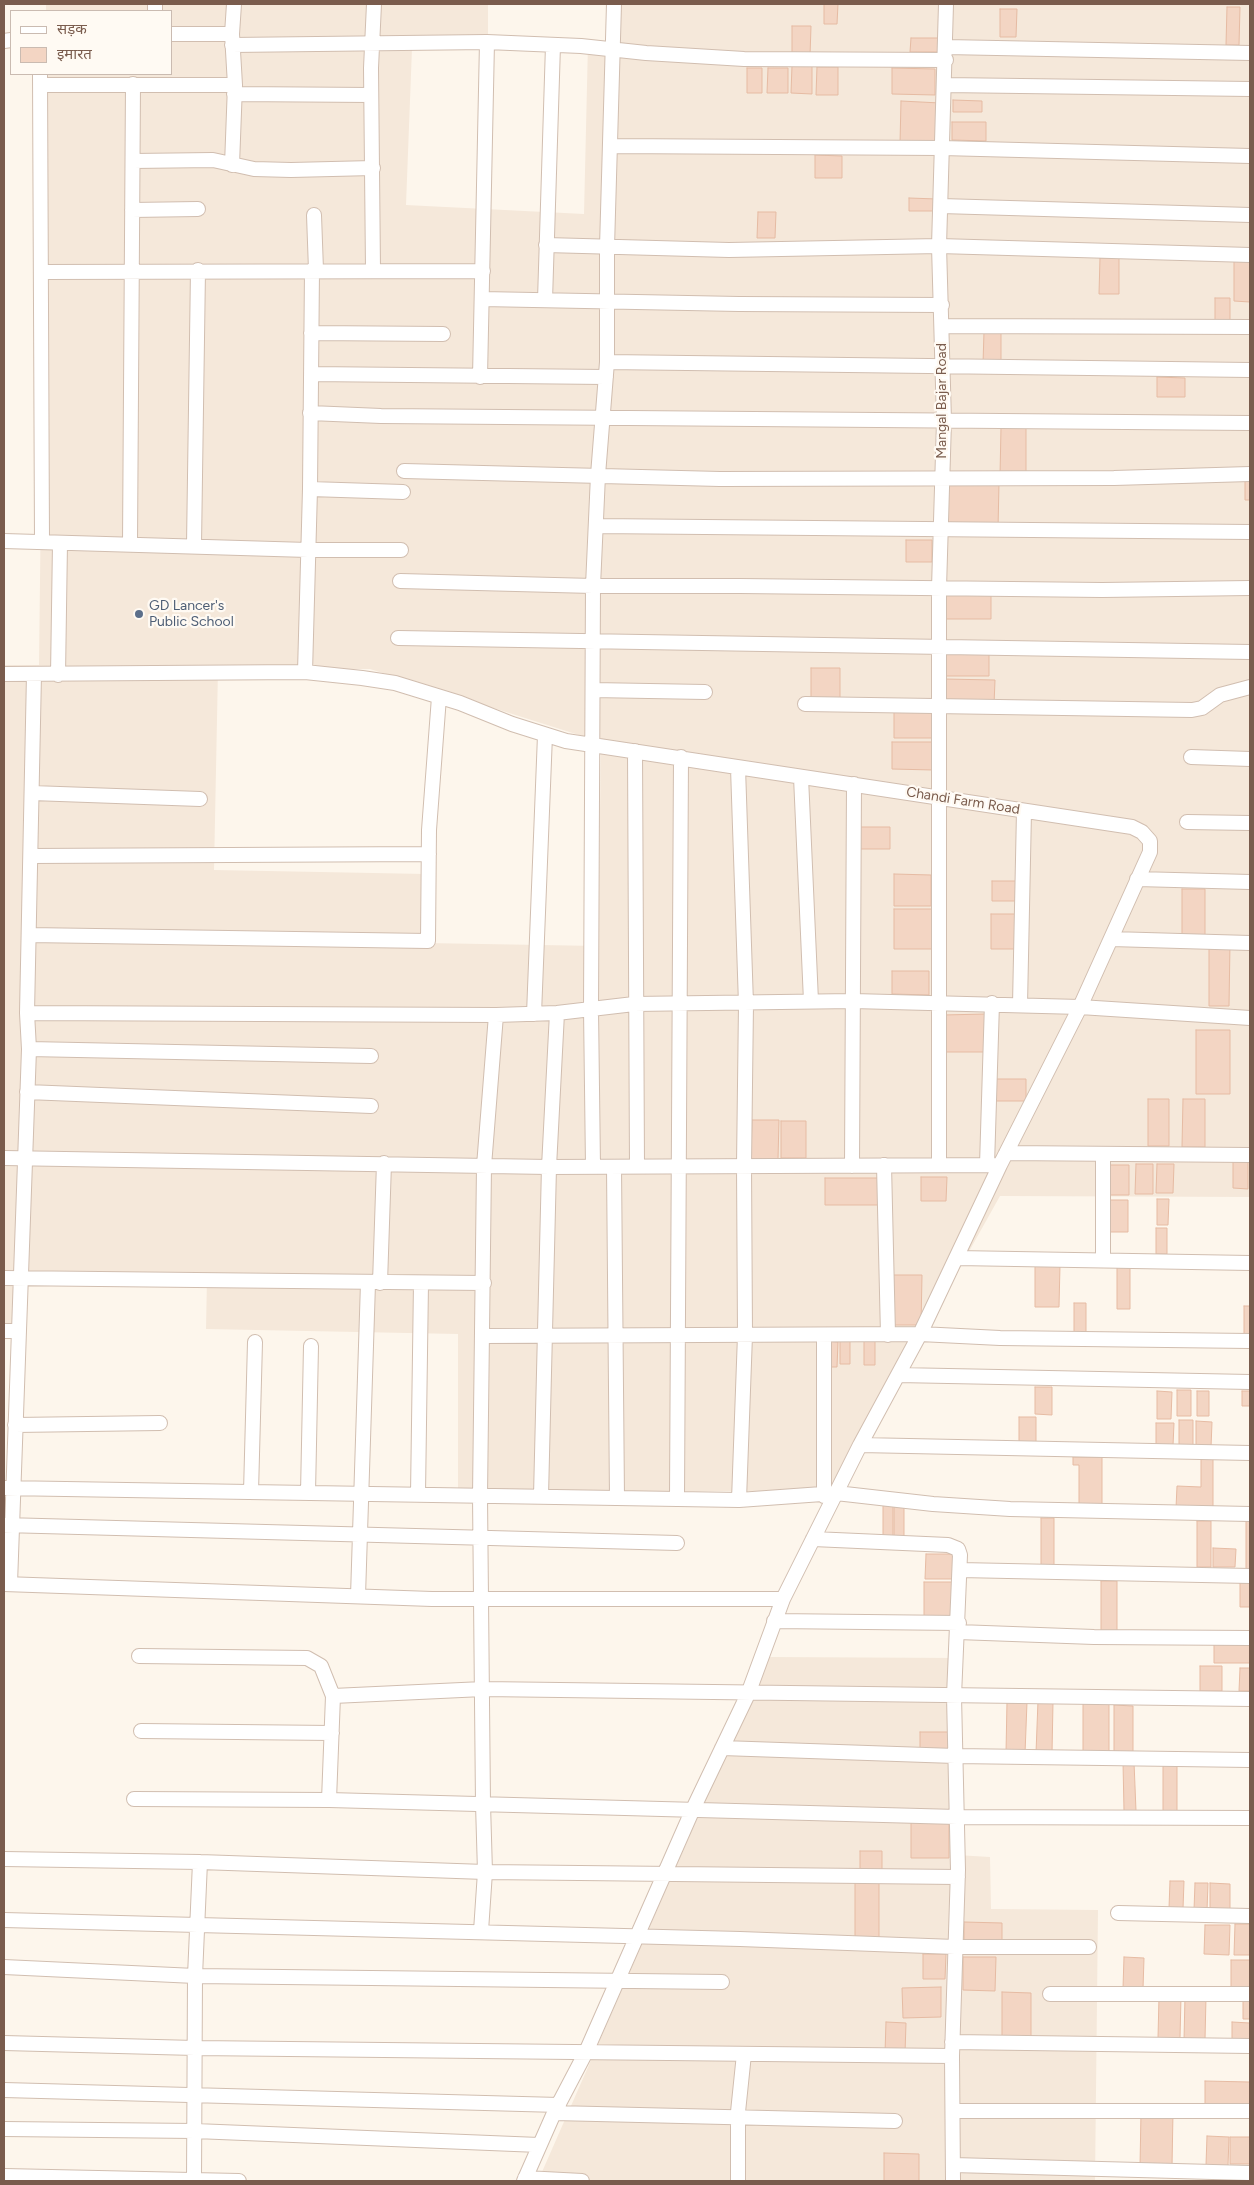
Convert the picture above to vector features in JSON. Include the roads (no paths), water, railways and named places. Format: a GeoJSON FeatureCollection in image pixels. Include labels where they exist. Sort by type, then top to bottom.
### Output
{"type":"FeatureCollection","features":[{"type":"Feature","properties":{"kind":"street"},"geometry":{"type":"LineString","coordinates":[[232,165],[234,90],[232,39],[234,4]]}},
{"type":"Feature","properties":{"kind":"street"},"geometry":{"type":"LineString","coordinates":[[373,270],[371,95],[374,4]]}},
{"type":"Feature","properties":{"kind":"street"},"geometry":{"type":"LineString","coordinates":[[592,1167],[593,586],[598,475],[607,362],[607,247],[614,4]]}},
{"type":"Feature","properties":{"kind":"street","name":"Mangal Bajar Road"},"geometry":{"type":"LineString","coordinates":[[939,1165],[937,1002],[940,799],[939,588],[944,421],[939,246],[946,4]]}},
{"type":"Feature","properties":{"kind":"street"},"geometry":{"type":"LineString","coordinates":[[172,34],[232,39],[553,44],[614,49],[646,54],[744,59],[946,54],[1250,53]]}},
{"type":"Feature","properties":{"kind":"street"},"geometry":{"type":"LineString","coordinates":[[480,377],[487,42]]}},
{"type":"Feature","properties":{"kind":"street"},"geometry":{"type":"LineString","coordinates":[[545,300],[553,44]]}},
{"type":"Feature","properties":{"kind":"street"},"geometry":{"type":"LineString","coordinates":[[42,542],[40,79],[234,90],[371,95]]}},
{"type":"Feature","properties":{"kind":"street"},"geometry":{"type":"LineString","coordinates":[[130,544],[133,84]]}},
{"type":"Feature","properties":{"kind":"street"},"geometry":{"type":"LineString","coordinates":[[945,85],[1250,89]]}},
{"type":"Feature","properties":{"kind":"street"},"geometry":{"type":"LineString","coordinates":[[611,146],[942,148],[1250,156]]}},
{"type":"Feature","properties":{"kind":"street"},"geometry":{"type":"LineString","coordinates":[[133,161],[213,160],[232,165],[291,170],[373,168]]}},
{"type":"Feature","properties":{"kind":"street"},"geometry":{"type":"LineString","coordinates":[[940,206],[1250,214]]}},
{"type":"Feature","properties":{"kind":"street"},"geometry":{"type":"LineString","coordinates":[[132,210],[198,209]]}},
{"type":"Feature","properties":{"kind":"street"},"geometry":{"type":"LineString","coordinates":[[304,672],[310,489],[314,215]]}},
{"type":"Feature","properties":{"kind":"street"},"geometry":{"type":"LineString","coordinates":[[546,245],[729,250],[939,246],[1250,255]]}},
{"type":"Feature","properties":{"kind":"street"},"geometry":{"type":"LineString","coordinates":[[41,272],[132,270],[483,271]]}},
{"type":"Feature","properties":{"kind":"street"},"geometry":{"type":"LineString","coordinates":[[194,545],[198,270]]}},
{"type":"Feature","properties":{"kind":"street"},"geometry":{"type":"LineString","coordinates":[[482,299],[739,304],[942,305]]}},
{"type":"Feature","properties":{"kind":"street"},"geometry":{"type":"LineString","coordinates":[[942,326],[1250,327]]}},
{"type":"Feature","properties":{"kind":"street"},"geometry":{"type":"LineString","coordinates":[[311,333],[443,334]]}},
{"type":"Feature","properties":{"kind":"street"},"geometry":{"type":"LineString","coordinates":[[607,362],[1250,370]]}},
{"type":"Feature","properties":{"kind":"street"},"geometry":{"type":"LineString","coordinates":[[311,374],[606,377]]}},
{"type":"Feature","properties":{"kind":"street"},"geometry":{"type":"LineString","coordinates":[[310,412],[381,416],[602,416],[1250,423]]}},
{"type":"Feature","properties":{"kind":"street"},"geometry":{"type":"LineString","coordinates":[[404,471],[720,479],[942,479],[1250,474]]}},
{"type":"Feature","properties":{"kind":"street"},"geometry":{"type":"LineString","coordinates":[[310,489],[403,492]]}},
{"type":"Feature","properties":{"kind":"street"},"geometry":{"type":"LineString","coordinates":[[596,526],[1250,532]]}},
{"type":"Feature","properties":{"kind":"street"},"geometry":{"type":"LineString","coordinates":[[4,541],[194,545],[308,550],[401,550]]}},
{"type":"Feature","properties":{"kind":"street"},"geometry":{"type":"LineString","coordinates":[[58,675],[60,542]]}},
{"type":"Feature","properties":{"kind":"street"},"geometry":{"type":"LineString","coordinates":[[400,581],[593,586],[1102,590],[1250,588]]}},
{"type":"Feature","properties":{"kind":"street"},"geometry":{"type":"LineString","coordinates":[[398,638],[1250,652]]}},
{"type":"Feature","properties":{"kind":"street","name":"Chandi Farm Road"},"geometry":{"type":"LineString","coordinates":[[4,674],[304,672],[395,683],[545,736],[592,745],[681,757],[738,768],[1132,827],[1142,832],[1150,840],[1150,852],[1080,1007],[998,1161],[957,1258],[920,1334],[860,1445],[830,1494],[813,1539],[783,1599],[748,1694],[693,1809],[639,1936],[617,1980],[586,2052],[556,2109],[525,2179]]}},
{"type":"Feature","properties":{"kind":"street"},"geometry":{"type":"LineString","coordinates":[[34,674],[27,1013],[29,1049],[24,1158],[22,1277],[8,1488],[7,1584],[358,1596],[783,1599]]}},
{"type":"Feature","properties":{"kind":"street"},"geometry":{"type":"LineString","coordinates":[[805,704],[1192,710],[1202,708],[1220,695],[1250,688]]}},
{"type":"Feature","properties":{"kind":"street"},"geometry":{"type":"LineString","coordinates":[[593,690],[705,692]]}},
{"type":"Feature","properties":{"kind":"street"},"geometry":{"type":"LineString","coordinates":[[29,935],[428,940],[431,786],[439,697]]}},
{"type":"Feature","properties":{"kind":"street"},"geometry":{"type":"LineString","coordinates":[[534,1014],[545,736]]}},
{"type":"Feature","properties":{"kind":"street"},"geometry":{"type":"LineString","coordinates":[[636,751],[634,1004],[636,1166]]}},
{"type":"Feature","properties":{"kind":"street"},"geometry":{"type":"LineString","coordinates":[[677,1498],[681,757]]}},
{"type":"Feature","properties":{"kind":"street"},"geometry":{"type":"LineString","coordinates":[[1191,757],[1250,759]]}},
{"type":"Feature","properties":{"kind":"street"},"geometry":{"type":"LineString","coordinates":[[738,768],[746,1004],[744,1165],[745,1335],[739,1500]]}},
{"type":"Feature","properties":{"kind":"street"},"geometry":{"type":"LineString","coordinates":[[801,777],[811,1001]]}},
{"type":"Feature","properties":{"kind":"street"},"geometry":{"type":"LineString","coordinates":[[852,1166],[854,784]]}},
{"type":"Feature","properties":{"kind":"street"},"geometry":{"type":"LineString","coordinates":[[32,793],[200,799]]}},
{"type":"Feature","properties":{"kind":"street"},"geometry":{"type":"LineString","coordinates":[[1020,1005],[1024,811]]}},
{"type":"Feature","properties":{"kind":"street"},"geometry":{"type":"LineString","coordinates":[[1187,822],[1250,823]]}},
{"type":"Feature","properties":{"kind":"street"},"geometry":{"type":"LineString","coordinates":[[31,856],[429,854]]}},
{"type":"Feature","properties":{"kind":"street"},"geometry":{"type":"LineString","coordinates":[[1138,879],[1250,882]]}},
{"type":"Feature","properties":{"kind":"street"},"geometry":{"type":"LineString","coordinates":[[1111,939],[1250,943]]}},
{"type":"Feature","properties":{"kind":"street"},"geometry":{"type":"LineString","coordinates":[[27,1013],[496,1015],[557,1013],[634,1004],[746,1004],[853,1001],[1080,1007],[1250,1018]]}},
{"type":"Feature","properties":{"kind":"street"},"geometry":{"type":"LineString","coordinates":[[992,1004],[998,1161]]}},
{"type":"Feature","properties":{"kind":"street"},"geometry":{"type":"LineString","coordinates":[[542,1496],[549,1167],[557,1013]]}},
{"type":"Feature","properties":{"kind":"street"},"geometry":{"type":"LineString","coordinates":[[481,1931],[486,1872],[483,1804],[480,1496],[484,1166],[496,1015]]}},
{"type":"Feature","properties":{"kind":"street"},"geometry":{"type":"LineString","coordinates":[[29,1049],[371,1056]]}},
{"type":"Feature","properties":{"kind":"street"},"geometry":{"type":"LineString","coordinates":[[27,1092],[370,1106]]}},
{"type":"Feature","properties":{"kind":"street"},"geometry":{"type":"LineString","coordinates":[[1103,1155],[1103,1259]]}},
{"type":"Feature","properties":{"kind":"street"},"geometry":{"type":"LineString","coordinates":[[4,1158],[614,1167],[939,1165],[1103,1155],[1250,1155]]}},
{"type":"Feature","properties":{"kind":"street"},"geometry":{"type":"LineString","coordinates":[[358,1596],[361,1494],[374,1283],[384,1164]]}},
{"type":"Feature","properties":{"kind":"street"},"geometry":{"type":"LineString","coordinates":[[884,1165],[888,1335]]}},
{"type":"Feature","properties":{"kind":"street"},"geometry":{"type":"LineString","coordinates":[[614,1167],[617,1498]]}},
{"type":"Feature","properties":{"kind":"street"},"geometry":{"type":"LineString","coordinates":[[957,1258],[1250,1263]]}},
{"type":"Feature","properties":{"kind":"street"},"geometry":{"type":"LineString","coordinates":[[4,1278],[484,1283]]}},
{"type":"Feature","properties":{"kind":"street"},"geometry":{"type":"LineString","coordinates":[[418,1494],[421,1283]]}},
{"type":"Feature","properties":{"kind":"street"},"geometry":{"type":"LineString","coordinates":[[4,1331],[19,1331]]}},
{"type":"Feature","properties":{"kind":"street"},"geometry":{"type":"LineString","coordinates":[[483,1336],[544,1338],[920,1334],[1000,1338],[1250,1341]]}},
{"type":"Feature","properties":{"kind":"street"},"geometry":{"type":"LineString","coordinates":[[824,1335],[830,1494]]}},
{"type":"Feature","properties":{"kind":"street"},"geometry":{"type":"LineString","coordinates":[[251,1492],[255,1342]]}},
{"type":"Feature","properties":{"kind":"street"},"geometry":{"type":"LineString","coordinates":[[308,1493],[311,1346]]}},
{"type":"Feature","properties":{"kind":"street"},"geometry":{"type":"LineString","coordinates":[[898,1375],[1250,1382]]}},
{"type":"Feature","properties":{"kind":"street"},"geometry":{"type":"LineString","coordinates":[[11,1430],[160,1423]]}},
{"type":"Feature","properties":{"kind":"street"},"geometry":{"type":"LineString","coordinates":[[860,1445],[1250,1453]]}},
{"type":"Feature","properties":{"kind":"street"},"geometry":{"type":"LineString","coordinates":[[8,1488],[739,1500],[830,1494],[1010,1509],[1250,1514]]}},
{"type":"Feature","properties":{"kind":"street"},"geometry":{"type":"LineString","coordinates":[[8,1525],[481,1536],[677,1543]]}},
{"type":"Feature","properties":{"kind":"street"},"geometry":{"type":"LineString","coordinates":[[813,1539],[948,1544],[958,1549],[960,1570],[954,1696],[958,1877],[952,2042],[953,2181]]}},
{"type":"Feature","properties":{"kind":"street"},"geometry":{"type":"LineString","coordinates":[[960,1570],[1250,1576]]}},
{"type":"Feature","properties":{"kind":"street"},"geometry":{"type":"LineString","coordinates":[[774,1621],[958,1628],[1094,1637],[1250,1638]]}},
{"type":"Feature","properties":{"kind":"street"},"geometry":{"type":"LineString","coordinates":[[139,1656],[307,1658],[321,1666],[333,1696],[329,1800]]}},
{"type":"Feature","properties":{"kind":"street"},"geometry":{"type":"LineString","coordinates":[[333,1696],[483,1689],[748,1694],[1250,1699]]}},
{"type":"Feature","properties":{"kind":"street"},"geometry":{"type":"LineString","coordinates":[[141,1731],[332,1733]]}},
{"type":"Feature","properties":{"kind":"street"},"geometry":{"type":"LineString","coordinates":[[722,1748],[956,1756],[1250,1760]]}},
{"type":"Feature","properties":{"kind":"street"},"geometry":{"type":"LineString","coordinates":[[134,1800],[329,1800],[957,1817],[1250,1818]]}},
{"type":"Feature","properties":{"kind":"street"},"geometry":{"type":"LineString","coordinates":[[4,1859],[200,1862],[486,1872],[667,1872],[958,1877]]}},
{"type":"Feature","properties":{"kind":"street"},"geometry":{"type":"LineString","coordinates":[[194,2180],[195,1976],[200,1862]]}},
{"type":"Feature","properties":{"kind":"street"},"geometry":{"type":"LineString","coordinates":[[1118,1914],[1250,1916]]}},
{"type":"Feature","properties":{"kind":"street"},"geometry":{"type":"LineString","coordinates":[[4,1920],[481,1931],[955,1947],[1089,1947]]}},
{"type":"Feature","properties":{"kind":"street"},"geometry":{"type":"LineString","coordinates":[[4,1966],[195,1976],[722,1982]]}},
{"type":"Feature","properties":{"kind":"street"},"geometry":{"type":"LineString","coordinates":[[1050,1994],[1250,1994]]}},
{"type":"Feature","properties":{"kind":"street"},"geometry":{"type":"LineString","coordinates":[[952,2042],[1250,2046]]}},
{"type":"Feature","properties":{"kind":"street"},"geometry":{"type":"LineString","coordinates":[[4,2043],[195,2048],[952,2056]]}},
{"type":"Feature","properties":{"kind":"street"},"geometry":{"type":"LineString","coordinates":[[738,2181],[738,2117],[744,2054]]}},
{"type":"Feature","properties":{"kind":"street"},"geometry":{"type":"LineString","coordinates":[[4,2090],[895,2121]]}},
{"type":"Feature","properties":{"kind":"street"},"geometry":{"type":"LineString","coordinates":[[953,2111],[1250,2111]]}},
{"type":"Feature","properties":{"kind":"street"},"geometry":{"type":"LineString","coordinates":[[4,2129],[194,2131],[539,2145]]}},
{"type":"Feature","properties":{"kind":"street"},"geometry":{"type":"LineString","coordinates":[[953,2165],[1250,2173]]}},
{"type":"Feature","properties":{"kind":"street"},"geometry":{"type":"LineString","coordinates":[[4,2176],[239,2181]]}},
{"type":"Feature","properties":{"kind":"street"},"geometry":{"type":"LineString","coordinates":[[525,2179],[582,2181]]}},
{"type":"Feature","properties":{"kind":"place","name":"GD Lancer's Public School"},"geometry":{"type":"Point","coordinates":[139,614]}}]}
